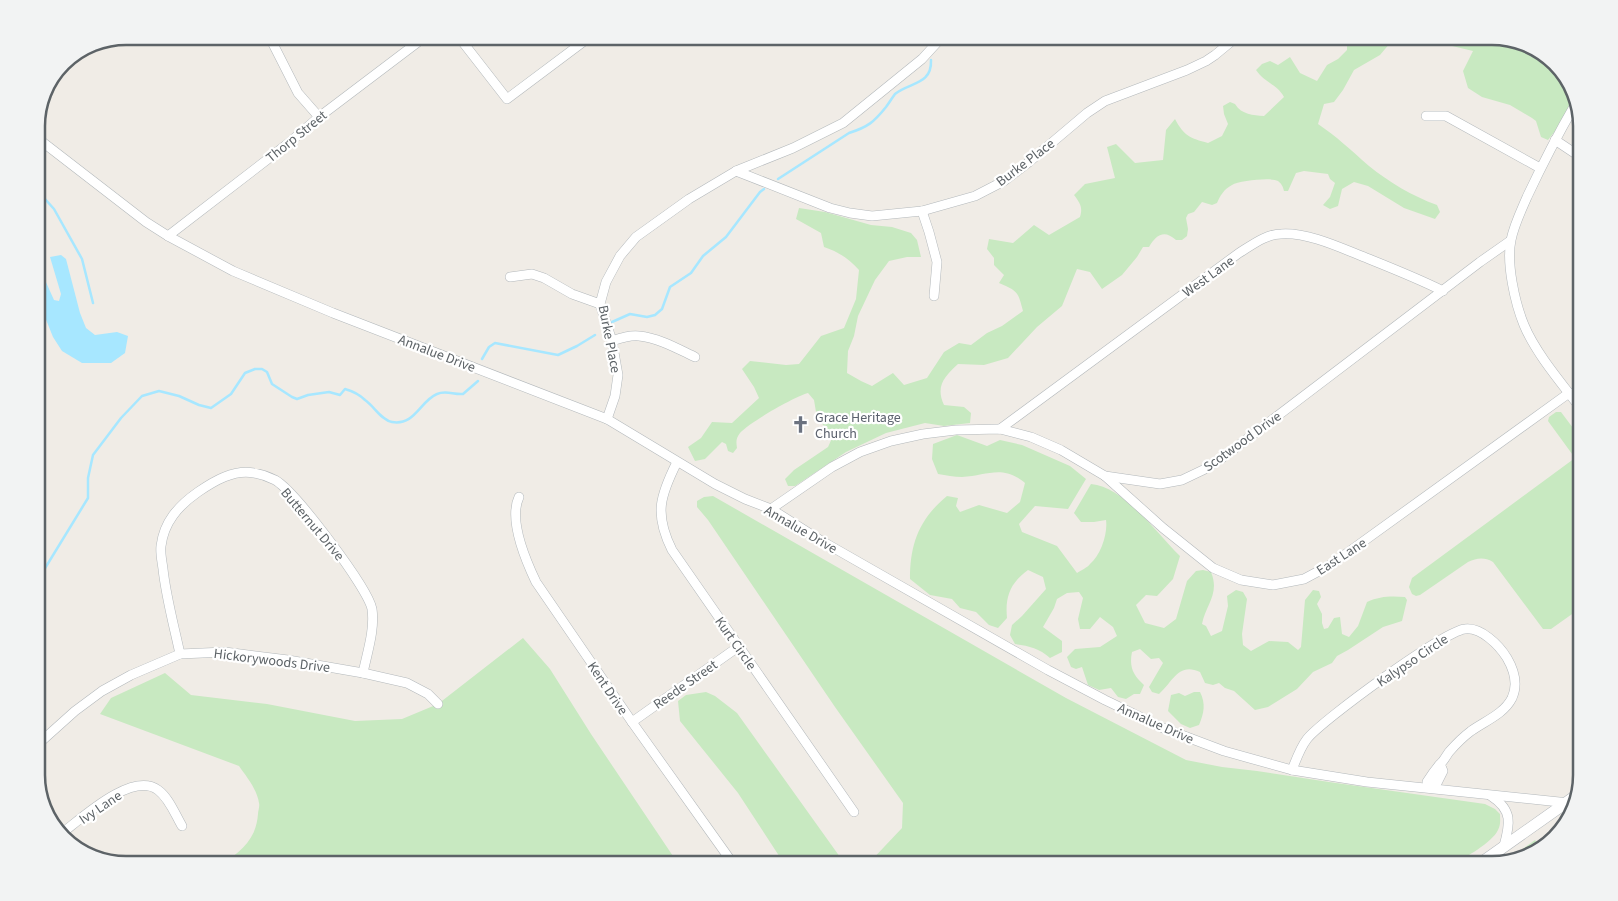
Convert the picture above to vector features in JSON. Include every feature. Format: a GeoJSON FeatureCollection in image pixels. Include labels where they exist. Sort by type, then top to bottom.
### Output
{"type":"FeatureCollection","features":[{"type":"Feature","properties":{"kind":"main road"},"geometry":{"type":"LineString","coordinates":[[1490,856],[1568,804]]}},
{"type":"Feature","properties":{"kind":"street"},"geometry":{"type":"LineString","coordinates":[[273,45],[298,94],[319,117]]}},
{"type":"Feature","properties":{"kind":"street","name":"Thorp Street"},"geometry":{"type":"LineString","coordinates":[[168,236],[414,45]]}},
{"type":"Feature","properties":{"kind":"street"},"geometry":{"type":"LineString","coordinates":[[465,45],[507,99],[580,45]]}},
{"type":"Feature","properties":{"kind":"street","name":"Burke Place"},"geometry":{"type":"LineString","coordinates":[[607,420],[615,396],[618,375],[612,340],[600,304],[606,282],[620,256],[636,237],[661,217],[736,171],[793,148],[843,124],[926,55],[935,45]]}},
{"type":"Feature","properties":{"kind":"street","name":"Burke Place"},"geometry":{"type":"LineString","coordinates":[[736,171],[830,208],[850,213],[872,216],[922,211],[975,196],[1004,181],[1087,113],[1105,101],[1200,64],[1216,56],[1228,45]]}},
{"type":"Feature","properties":{"kind":"street"},"geometry":{"type":"LineString","coordinates":[[1571,111],[1540,168],[1517,219],[1510,241],[1512,282],[1525,326],[1535,345],[1573,398]]}},
{"type":"Feature","properties":{"kind":"street"},"geometry":{"type":"LineString","coordinates":[[1426,116],[1446,116],[1540,168]]}},
{"type":"Feature","properties":{"kind":"street"},"geometry":{"type":"LineString","coordinates":[[1555,140],[1573,152]]}},
{"type":"Feature","properties":{"kind":"street","name":"Annalue Drive"},"geometry":{"type":"LineString","coordinates":[[45,144],[138,216],[168,236],[233,271],[333,313],[607,420],[677,462],[745,499],[771,509],[820,540],[1048,670],[1164,728],[1224,752],[1292,770],[1367,782],[1568,803]]}},
{"type":"Feature","properties":{"kind":"street"},"geometry":{"type":"LineString","coordinates":[[922,211],[937,262],[934,296]]}},
{"type":"Feature","properties":{"kind":"street","name":"West Lane"},"geometry":{"type":"LineString","coordinates":[[1000,429],[1240,253],[1258,241],[1279,234],[1301,235],[1342,248],[1443,291]]}},
{"type":"Feature","properties":{"kind":"street","name":"Scotwood Drive"},"geometry":{"type":"LineString","coordinates":[[771,509],[832,467],[860,452],[891,441],[922,434],[956,430],[1000,429],[1032,437],[1061,450],[1105,476],[1160,484],[1182,480],[1222,458],[1510,241]]}},
{"type":"Feature","properties":{"kind":"street"},"geometry":{"type":"LineString","coordinates":[[510,277],[532,274],[544,278],[572,294],[600,304]]}},
{"type":"Feature","properties":{"kind":"street"},"geometry":{"type":"LineString","coordinates":[[612,340],[628,336],[639,336],[660,341],[695,357]]}},
{"type":"Feature","properties":{"kind":"street","name":"East Lane"},"geometry":{"type":"LineString","coordinates":[[1105,476],[1163,528],[1213,568],[1241,580],[1273,585],[1304,579],[1332,564],[1569,393]]}},
{"type":"Feature","properties":{"kind":"street","name":"Kurt Circle"},"geometry":{"type":"LineString","coordinates":[[677,462],[665,486],[661,501],[661,523],[664,535],[676,557],[854,812]]}},
{"type":"Feature","properties":{"kind":"street","name":"Butternut Drive"},"geometry":{"type":"LineString","coordinates":[[180,654],[164,579],[160,548],[165,528],[175,510],[208,485],[227,476],[247,472],[257,473],[276,480],[292,495],[352,572],[369,599],[372,609],[372,629],[363,673]]}},
{"type":"Feature","properties":{"kind":"street","name":"Kent Drive"},"geometry":{"type":"LineString","coordinates":[[519,497],[515,512],[520,541],[526,562],[536,582],[632,722],[728,856]]}},
{"type":"Feature","properties":{"kind":"street","name":"Kalypso Circle"},"geometry":{"type":"LineString","coordinates":[[1292,770],[1306,740],[1323,724],[1429,646],[1456,631],[1476,630],[1494,642],[1507,658],[1515,677],[1515,687],[1512,697],[1506,706],[1464,737],[1435,768],[1427,782],[1429,788]]}},
{"type":"Feature","properties":{"kind":"street","name":"Reede Street"},"geometry":{"type":"LineString","coordinates":[[632,722],[738,647]]}},
{"type":"Feature","properties":{"kind":"street","name":"Hickorywoods Drive"},"geometry":{"type":"LineString","coordinates":[[45,738],[75,711],[102,692],[131,675],[180,654],[225,652],[288,660],[363,673],[407,683],[428,694],[438,704]]}},
{"type":"Feature","properties":{"kind":"street","name":"Ivy Lane"},"geometry":{"type":"LineString","coordinates":[[67,830],[112,796],[134,786],[147,785],[158,790],[166,799],[182,826]]}},
{"type":"Feature","properties":{"kind":"street"},"geometry":{"type":"LineString","coordinates":[[1488,795],[1502,804],[1508,815],[1509,824],[1504,846]]}},
{"type":"Feature","properties":{"kind":"green space"},"geometry":{"type":"Polygon","coordinates":[[[1347,45],[1388,45],[1380,55],[1354,70],[1334,102],[1324,104],[1318,124],[1385,178],[1410,193],[1437,205],[1440,212],[1435,219],[1404,208],[1368,186],[1354,182],[1342,189],[1338,206],[1330,209],[1323,205],[1330,197],[1335,183],[1328,174],[1304,171],[1296,173],[1288,191],[1284,191],[1278,181],[1269,179],[1241,182],[1229,187],[1221,195],[1217,203],[1212,205],[1202,202],[1194,212],[1188,214],[1186,218],[1187,236],[1182,240],[1176,240],[1164,234],[1157,237],[1149,247],[1143,247],[1122,275],[1102,289],[1090,272],[1077,269],[1062,306],[1037,327],[1008,358],[984,365],[958,364],[945,377],[941,387],[941,398],[944,405],[964,407],[971,413],[970,423],[944,426],[925,423],[886,433],[846,452],[795,486],[788,486],[785,479],[794,470],[828,447],[833,436],[817,418],[814,400],[808,393],[772,410],[745,428],[738,437],[736,442],[737,448],[733,453],[728,451],[726,444],[722,442],[705,459],[695,461],[688,447],[701,438],[712,422],[732,423],[759,398],[742,369],[750,361],[786,365],[799,364],[821,336],[844,328],[856,299],[859,270],[843,256],[824,247],[821,233],[796,219],[799,208],[825,212],[871,225],[892,227],[911,233],[917,240],[921,257],[907,257],[889,261],[875,280],[858,316],[854,336],[848,351],[847,373],[872,386],[893,373],[904,385],[927,378],[944,352],[959,343],[971,345],[1023,311],[1020,300],[1014,290],[999,283],[1004,275],[994,265],[994,258],[987,249],[989,239],[1013,243],[1034,225],[1049,235],[1080,217],[1080,205],[1074,195],[1085,184],[1115,178],[1107,147],[1116,144],[1135,163],[1163,160],[1166,130],[1175,119],[1188,136],[1208,143],[1222,136],[1228,124],[1223,106],[1230,102],[1244,112],[1264,116],[1284,97],[1278,89],[1256,70],[1262,64],[1270,61],[1278,65],[1290,57],[1300,73],[1317,81],[1327,65],[1338,59],[1347,50],[1347,45]]]}},
{"type":"Feature","properties":{"kind":"green space"},"geometry":{"type":"Polygon","coordinates":[[[1448,45],[1492,45],[1518,49],[1537,59],[1553,73],[1565,90],[1570,107],[1548,140],[1541,137],[1536,121],[1532,118],[1510,105],[1482,97],[1468,88],[1463,71],[1473,51],[1448,45]]]}},
{"type":"Feature","properties":{"kind":"green space"},"geometry":{"type":"Polygon","coordinates":[[[1556,412],[1561,412],[1573,428],[1573,455],[1548,421],[1549,417],[1556,412]]]}},
{"type":"Feature","properties":{"kind":"green space"},"geometry":{"type":"Polygon","coordinates":[[[957,435],[987,446],[1000,440],[1022,445],[1070,466],[1086,479],[1068,509],[1035,506],[1019,524],[1022,532],[1057,546],[1077,573],[1094,560],[1103,544],[1106,531],[1106,520],[1081,522],[1074,513],[1091,484],[1104,487],[1116,493],[1139,512],[1180,556],[1173,579],[1157,596],[1146,595],[1136,605],[1145,623],[1164,628],[1176,619],[1187,581],[1196,571],[1203,570],[1211,572],[1214,587],[1202,624],[1206,626],[1211,636],[1222,631],[1228,606],[1227,596],[1236,590],[1243,592],[1247,599],[1242,634],[1243,645],[1251,651],[1269,641],[1288,642],[1298,650],[1301,647],[1305,600],[1313,590],[1319,591],[1321,597],[1317,604],[1322,614],[1324,629],[1328,628],[1334,618],[1340,617],[1342,634],[1349,637],[1358,626],[1367,602],[1386,597],[1405,597],[1407,600],[1402,621],[1383,627],[1337,656],[1332,663],[1313,672],[1297,689],[1268,707],[1255,710],[1234,691],[1225,688],[1219,683],[1213,685],[1205,683],[1200,672],[1192,670],[1181,671],[1159,694],[1152,692],[1149,687],[1163,663],[1159,658],[1151,659],[1140,649],[1132,652],[1131,662],[1137,678],[1144,685],[1140,694],[1134,694],[1126,699],[1118,697],[1111,688],[1099,690],[1088,685],[1082,667],[1076,669],[1071,667],[1067,657],[1075,649],[1100,647],[1117,636],[1113,627],[1100,617],[1090,629],[1080,629],[1078,619],[1083,598],[1079,592],[1067,593],[1057,599],[1043,627],[1062,641],[1062,652],[1050,658],[1034,648],[1015,644],[1010,635],[1012,625],[1046,589],[1043,577],[1028,570],[1017,580],[1008,597],[1007,618],[998,628],[989,625],[976,612],[960,608],[952,599],[930,595],[910,579],[912,554],[918,533],[929,514],[947,496],[958,498],[956,506],[960,512],[979,505],[1007,513],[1020,502],[1025,483],[1009,474],[994,472],[962,477],[938,474],[932,459],[933,444],[957,435]]]}},
{"type":"Feature","properties":{"kind":"green space"},"geometry":{"type":"Polygon","coordinates":[[[1573,459],[1573,613],[1551,629],[1543,629],[1490,560],[1477,559],[1468,562],[1416,596],[1412,594],[1409,587],[1412,578],[1573,459]]]}},
{"type":"Feature","properties":{"kind":"green space"},"geometry":{"type":"Polygon","coordinates":[[[713,496],[1066,698],[1186,760],[1222,767],[1485,804],[1500,814],[1499,828],[1490,840],[1468,856],[876,856],[902,828],[903,803],[835,707],[708,520],[697,507],[697,501],[704,497],[713,496]]]}},
{"type":"Feature","properties":{"kind":"green space"},"geometry":{"type":"Polygon","coordinates":[[[523,638],[550,669],[673,856],[234,856],[251,838],[257,823],[259,806],[258,798],[251,783],[239,766],[100,714],[111,698],[165,673],[191,695],[267,704],[355,721],[402,719],[438,704],[523,638]]]}},
{"type":"Feature","properties":{"kind":"green space"},"geometry":{"type":"Polygon","coordinates":[[[706,692],[715,696],[737,713],[839,856],[779,856],[738,793],[680,721],[678,701],[686,695],[706,692]]]}},
{"type":"Feature","properties":{"kind":"green space"},"geometry":{"type":"Polygon","coordinates":[[[1194,692],[1200,692],[1204,708],[1199,725],[1190,728],[1181,724],[1168,711],[1171,695],[1179,693],[1185,696],[1194,692]]]}},
{"type":"Feature","properties":{"kind":"green space"},"geometry":{"type":"Polygon","coordinates":[[[1535,840],[1536,842],[1523,850],[1520,851],[1535,840]]]}},
{"type":"Feature","properties":{"kind":"water"},"geometry":{"type":"Polygon","coordinates":[[[61,255],[66,259],[80,313],[86,328],[95,335],[117,332],[128,336],[125,353],[111,363],[82,363],[62,351],[53,337],[45,316],[45,280],[54,300],[59,301],[61,294],[50,257],[61,255]]]}},
{"type":"Feature","properties":{"kind":"waterway"},"geometry":{"type":"LineString","coordinates":[[778,179],[849,133],[861,129],[874,120],[895,94],[924,79],[928,74],[931,60]]}},
{"type":"Feature","properties":{"kind":"waterway"},"geometry":{"type":"LineString","coordinates":[[612,322],[630,314],[647,317],[655,315],[662,309],[670,287],[691,273],[703,256],[726,237],[764,189]]}},
{"type":"Feature","properties":{"kind":"waterway"},"geometry":{"type":"LineString","coordinates":[[45,199],[54,209],[82,259],[93,303]]}},
{"type":"Feature","properties":{"kind":"waterway"},"geometry":{"type":"LineString","coordinates":[[482,359],[489,347],[495,343],[558,355],[595,335]]}},
{"type":"Feature","properties":{"kind":"waterway"},"geometry":{"type":"LineString","coordinates":[[45,568],[88,498],[88,478],[93,455],[121,418],[142,396],[159,391],[211,408],[231,394],[245,373],[255,369],[262,369],[267,372],[272,384],[297,399],[308,395],[329,392],[340,395],[345,389],[361,396],[384,419],[400,422],[412,417],[431,397],[444,392],[463,394],[478,381]]}},
{"type":"Feature","properties":{"kind":"place","name":"Grace Heritage Church"},"geometry":{"type":"Point","coordinates":[801,425]}}]}
